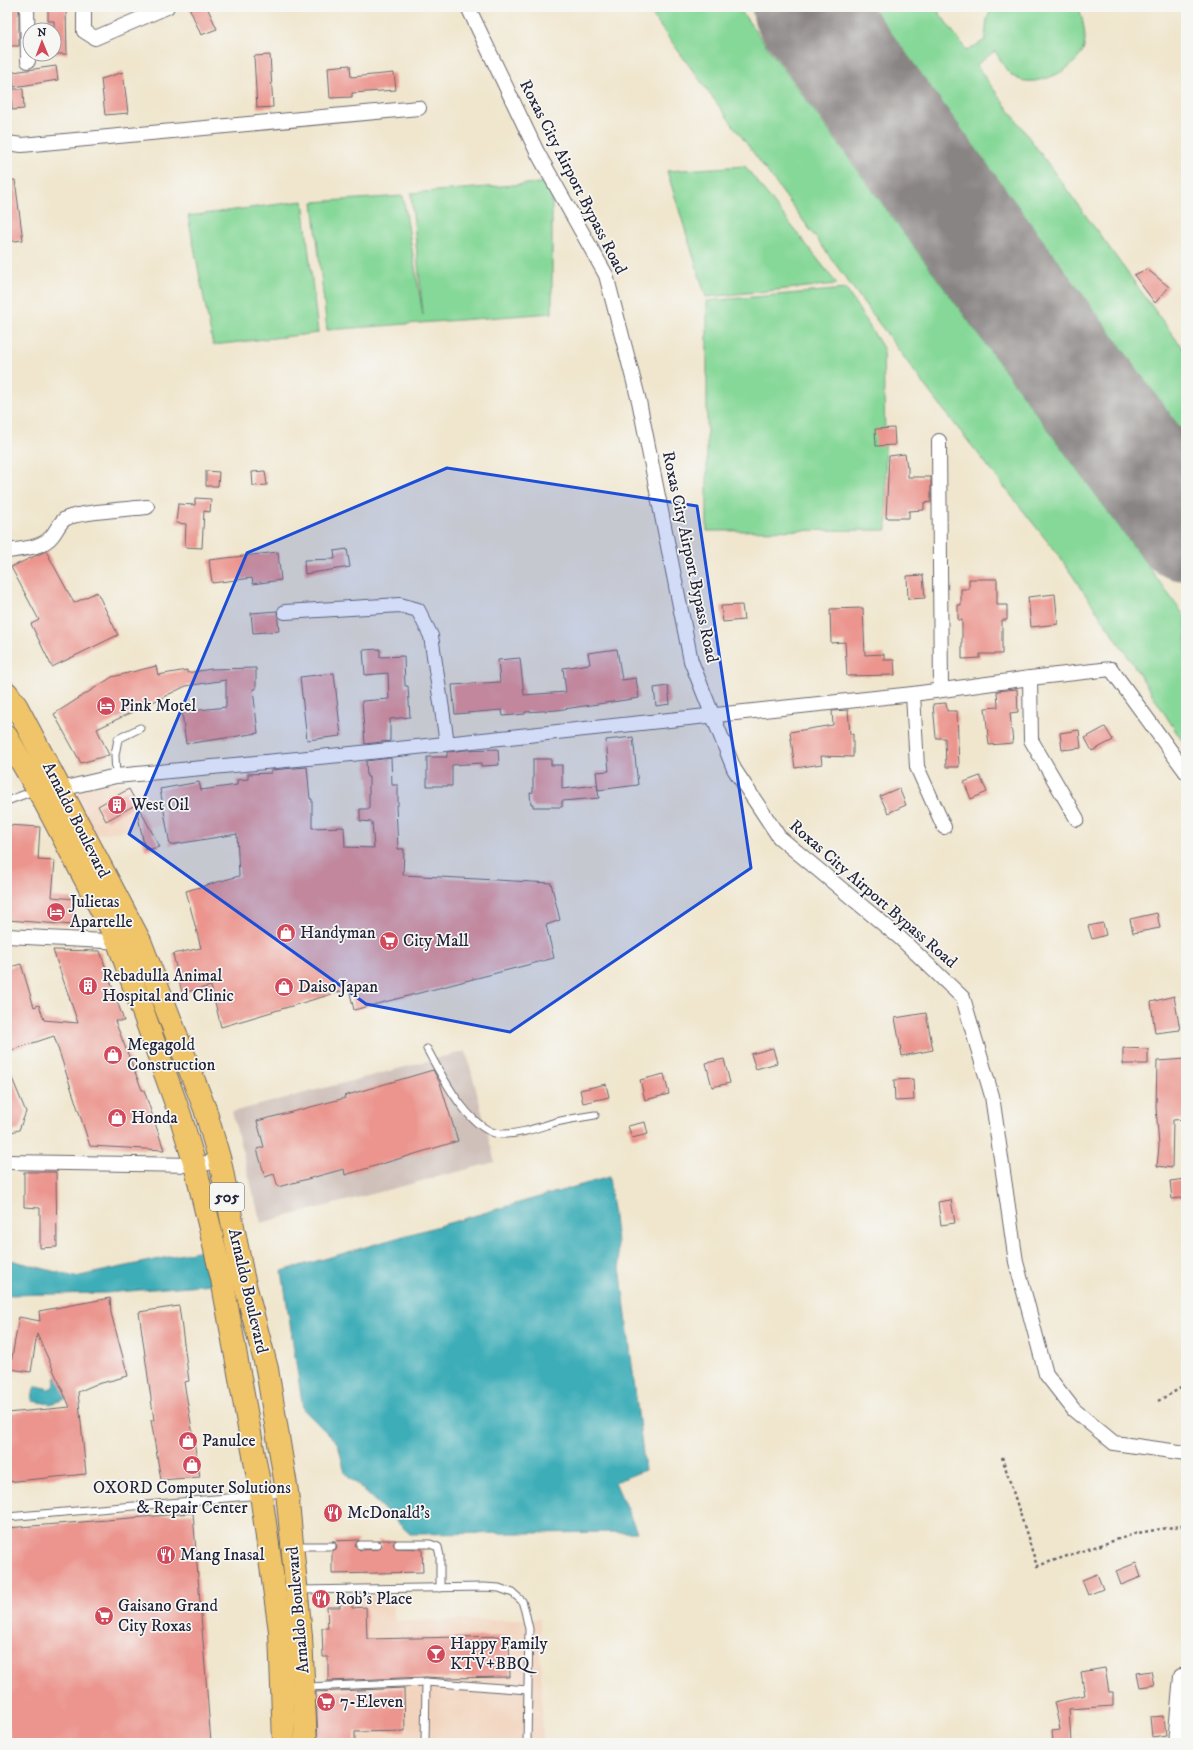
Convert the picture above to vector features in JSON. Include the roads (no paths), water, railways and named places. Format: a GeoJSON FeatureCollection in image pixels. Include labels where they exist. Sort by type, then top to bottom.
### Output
{"type":"FeatureCollection","features":[{"type":"Feature","properties":{"kind":"highway","name":"Arnaldo Boulevard"},"geometry":{"type":"LineString","coordinates":[[10,705],[47,793],[118,942],[180,1115],[195,1165],[222,1279],[261,1494],[280,1631],[284,1743]]}},
{"type":"Feature","properties":{"kind":"highway","name":"Arnaldo Boulevard"},"geometry":{"type":"LineString","coordinates":[[7,737],[47,793],[140,941],[205,1109],[220,1161],[242,1277],[267,1369],[287,1492],[304,1687],[306,1743]]}},
{"type":"Feature","properties":{"kind":"street"},"geometry":{"type":"LineString","coordinates":[[27,7],[27,22]]}},
{"type":"Feature","properties":{"kind":"street"},"geometry":{"type":"LineString","coordinates":[[84,7],[84,31],[95,38],[167,7]]}},
{"type":"Feature","properties":{"kind":"street","name":"Roxas City Airport Bypass Road"},"geometry":{"type":"LineString","coordinates":[[468,7],[537,152],[606,275],[639,401],[691,661],[734,769],[779,837],[898,937],[963,998],[992,1096],[1016,1262],[1046,1374],[1074,1410],[1114,1443],[1186,1453]]}},
{"type":"Feature","properties":{"kind":"street"},"geometry":{"type":"LineString","coordinates":[[7,143],[22,145],[419,108]]}},
{"type":"Feature","properties":{"kind":"street"},"geometry":{"type":"LineString","coordinates":[[939,441],[940,690]]}},
{"type":"Feature","properties":{"kind":"street"},"geometry":{"type":"LineString","coordinates":[[7,551],[44,543],[52,536],[59,524],[66,518],[79,515],[147,507]]}},
{"type":"Feature","properties":{"kind":"street"},"geometry":{"type":"LineString","coordinates":[[284,612],[400,606],[418,610],[432,636],[447,743]]}},
{"type":"Feature","properties":{"kind":"street"},"geometry":{"type":"LineString","coordinates":[[47,793],[116,776],[913,694],[1030,678],[1111,669],[1186,772]]}},
{"type":"Feature","properties":{"kind":"street"},"geometry":{"type":"LineString","coordinates":[[1030,678],[1031,740],[1077,820]]}},
{"type":"Feature","properties":{"kind":"street"},"geometry":{"type":"LineString","coordinates":[[913,694],[917,766],[944,827]]}},
{"type":"Feature","properties":{"kind":"street"},"geometry":{"type":"LineString","coordinates":[[7,936],[118,942],[140,941]]}},
{"type":"Feature","properties":{"kind":"street"},"geometry":{"type":"LineString","coordinates":[[7,1162],[195,1165],[220,1161]]}},
{"type":"Feature","properties":{"kind":"street"},"geometry":{"type":"LineString","coordinates":[[1175,1743],[1181,1676]]}},
{"type":"Feature","properties":{"kind":"lane"},"geometry":{"type":"LineString","coordinates":[[116,776],[115,754],[118,739],[140,728]]}},
{"type":"Feature","properties":{"kind":"lane"},"geometry":{"type":"LineString","coordinates":[[7,801],[47,793]]}},
{"type":"Feature","properties":{"kind":"lane"},"geometry":{"type":"LineString","coordinates":[[427,1049],[462,1107],[482,1128],[502,1134],[528,1131],[557,1122],[595,1115]]}},
{"type":"Feature","properties":{"kind":"lane"},"geometry":{"type":"LineString","coordinates":[[7,1517],[287,1492]]}},
{"type":"Feature","properties":{"kind":"lane"},"geometry":{"type":"LineString","coordinates":[[398,1544],[430,1544],[438,1547],[440,1556],[440,1588]]}},
{"type":"Feature","properties":{"kind":"lane"},"geometry":{"type":"LineString","coordinates":[[360,1545],[378,1545]]}},
{"type":"Feature","properties":{"kind":"lane"},"geometry":{"type":"LineString","coordinates":[[292,1546],[332,1546]]}},
{"type":"Feature","properties":{"kind":"lane"},"geometry":{"type":"LineString","coordinates":[[296,1590],[499,1588],[512,1593],[522,1601],[529,1629],[527,1690],[528,1743]]}},
{"type":"Feature","properties":{"kind":"lane"},"geometry":{"type":"LineString","coordinates":[[304,1687],[426,1682],[527,1690]]}},
{"type":"Feature","properties":{"kind":"lane"},"geometry":{"type":"LineString","coordinates":[[425,1743],[426,1682]]}},
{"type":"Feature","properties":{"kind":"water"},"geometry":{"type":"Polygon","coordinates":[[[609,1177],[645,1470],[615,1482],[637,1532],[410,1534],[345,1473],[338,1444],[303,1409],[282,1271],[609,1177]]]}},
{"type":"Feature","properties":{"kind":"water"},"geometry":{"type":"Polygon","coordinates":[[[202,1250],[212,1284],[106,1293],[7,1295],[7,1259],[75,1277],[202,1250]]]}},
{"type":"Feature","properties":{"kind":"water"},"geometry":{"type":"Polygon","coordinates":[[[62,1375],[72,1397],[50,1404],[32,1401],[34,1388],[38,1386],[49,1389],[54,1386],[56,1377],[62,1375]]]}},
{"type":"Feature","properties":{"kind":"place","name":"Pink Motel"},"geometry":{"type":"Point","coordinates":[106,706]}},
{"type":"Feature","properties":{"kind":"place","name":"West Oil"},"geometry":{"type":"Point","coordinates":[117,805]}},
{"type":"Feature","properties":{"kind":"place","name":"Julietas Apartelle"},"geometry":{"type":"Point","coordinates":[56,912]}},
{"type":"Feature","properties":{"kind":"place","name":"Handyman"},"geometry":{"type":"Point","coordinates":[286,933]}},
{"type":"Feature","properties":{"kind":"place","name":"City Mall"},"geometry":{"type":"Point","coordinates":[389,941]}},
{"type":"Feature","properties":{"kind":"place","name":"Rebadulla Animal Hospital and Clinic"},"geometry":{"type":"Point","coordinates":[88,986]}},
{"type":"Feature","properties":{"kind":"place","name":"Daiso Japan"},"geometry":{"type":"Point","coordinates":[284,987]}},
{"type":"Feature","properties":{"kind":"place","name":"Megagold Construction"},"geometry":{"type":"Point","coordinates":[113,1055]}},
{"type":"Feature","properties":{"kind":"place","name":"Honda"},"geometry":{"type":"Point","coordinates":[117,1118]}},
{"type":"Feature","properties":{"kind":"place","name":"Panulce"},"geometry":{"type":"Point","coordinates":[188,1441]}},
{"type":"Feature","properties":{"kind":"place","name":"OXORD Computer Solutions & Repair Center"},"geometry":{"type":"Point","coordinates":[192,1465]}},
{"type":"Feature","properties":{"kind":"place","name":"McDonald's"},"geometry":{"type":"Point","coordinates":[333,1513]}},
{"type":"Feature","properties":{"kind":"place","name":"Mang Inasal"},"geometry":{"type":"Point","coordinates":[166,1555]}},
{"type":"Feature","properties":{"kind":"place","name":"Rob's Place"},"geometry":{"type":"Point","coordinates":[321,1599]}},
{"type":"Feature","properties":{"kind":"place","name":"Gaisano Grand City Roxas"},"geometry":{"type":"Point","coordinates":[104,1616]}},
{"type":"Feature","properties":{"kind":"place","name":"Happy Family KTV+BBQ"},"geometry":{"type":"Point","coordinates":[436,1654]}},
{"type":"Feature","properties":{"kind":"place","name":"7-Eleven"},"geometry":{"type":"Point","coordinates":[326,1702]}}]}
